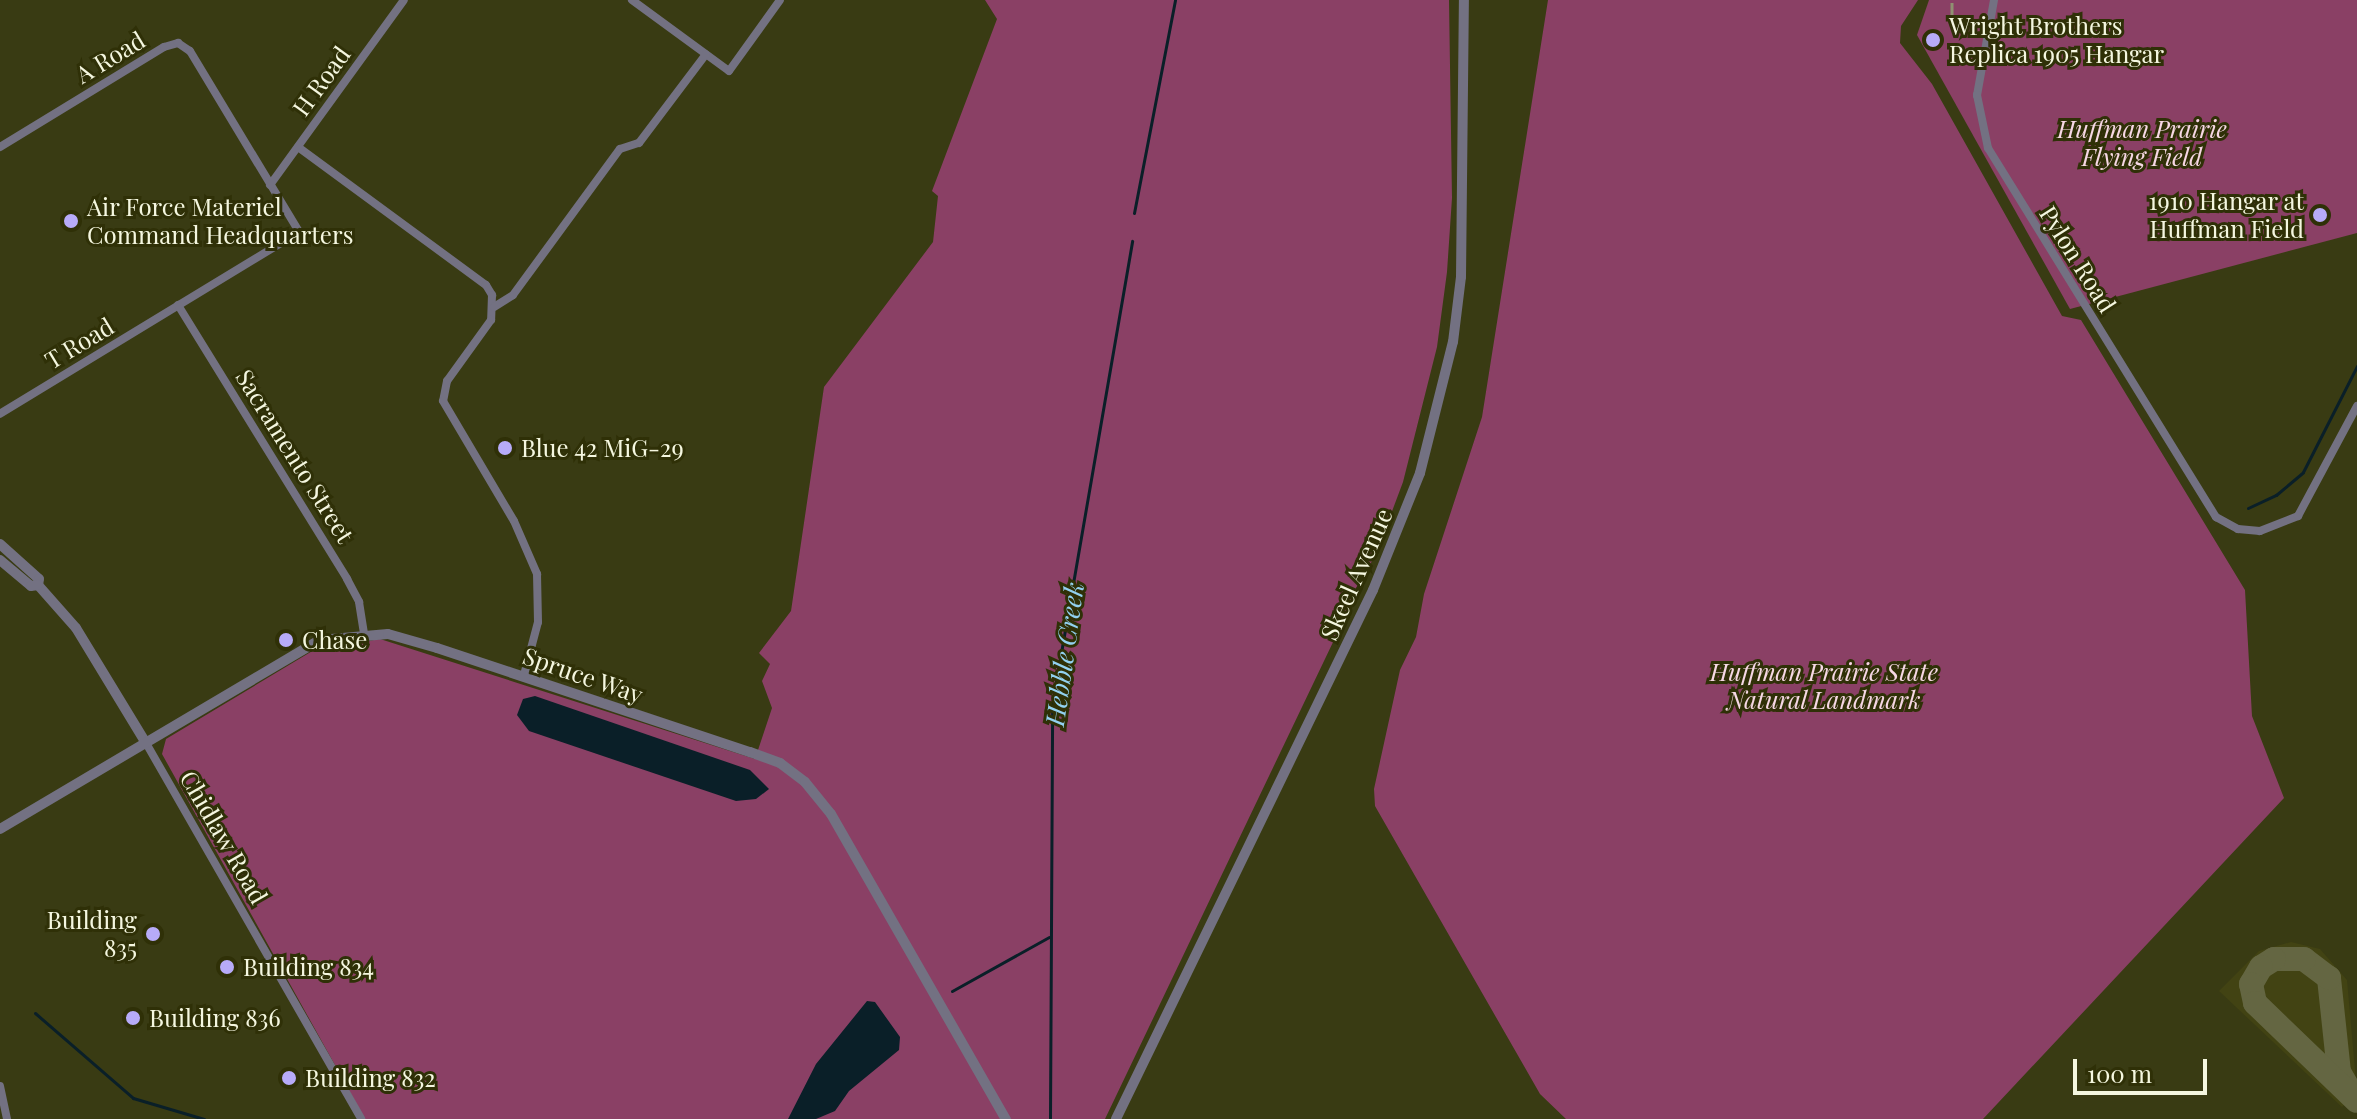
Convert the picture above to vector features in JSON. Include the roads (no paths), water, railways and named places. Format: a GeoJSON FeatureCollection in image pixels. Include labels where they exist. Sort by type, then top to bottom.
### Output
{"type":"FeatureCollection","features":[{"type":"Feature","properties":{"kind":"street","name":"H Road"},"geometry":{"type":"LineString","coordinates":[[270,185],[404,0]]}},
{"type":"Feature","properties":{"kind":"street"},"geometry":{"type":"LineString","coordinates":[[632,0],[729,71],[780,0]]}},
{"type":"Feature","properties":{"kind":"street","name":"Skeel Avenue"},"geometry":{"type":"LineString","coordinates":[[1116,1119],[1367,602],[1420,473],[1453,342],[1461,277],[1464,0]]}},
{"type":"Feature","properties":{"kind":"street","name":"Pylon Road"},"geometry":{"type":"LineString","coordinates":[[1995,0],[1977,95],[1985,141],[2216,517],[2238,529],[2260,531],[2298,516],[2357,406]]}},
{"type":"Feature","properties":{"kind":"street","name":"A Road"},"geometry":{"type":"LineString","coordinates":[[0,147],[164,47],[178,43],[190,51],[270,185]]}},
{"type":"Feature","properties":{"kind":"street"},"geometry":{"type":"LineString","coordinates":[[494,307],[513,295],[620,149],[639,143],[706,54]]}},
{"type":"Feature","properties":{"kind":"street"},"geometry":{"type":"LineString","coordinates":[[298,147],[486,285],[494,307],[491,320],[447,381],[443,401],[514,521],[537,574],[538,622],[524,675]]}},
{"type":"Feature","properties":{"kind":"street","name":"T Road"},"geometry":{"type":"LineString","coordinates":[[0,414],[299,232],[270,185]]}},
{"type":"Feature","properties":{"kind":"street","name":"Sacramento Street"},"geometry":{"type":"LineString","coordinates":[[178,305],[347,579],[359,602],[364,632]]}},
{"type":"Feature","properties":{"kind":"street","name":"Chidlaw Road"},"geometry":{"type":"LineString","coordinates":[[0,544],[39,579],[38,585],[83,638],[361,1119]]}},
{"type":"Feature","properties":{"kind":"street","name":"Chidlaw Road"},"geometry":{"type":"LineString","coordinates":[[0,560],[31,586],[38,585]]}},
{"type":"Feature","properties":{"kind":"street","name":"Spruce Way"},"geometry":{"type":"LineString","coordinates":[[0,829],[320,640],[364,632],[388,634],[524,675],[780,763],[805,782],[831,814],[1006,1119]]}},
{"type":"Feature","properties":{"kind":"street"},"geometry":{"type":"LineString","coordinates":[[0,1086],[7,1119]]}},
{"type":"Feature","properties":{"kind":"water"},"geometry":{"type":"Polygon","coordinates":[[[535,696],[750,770],[769,789],[756,799],[736,801],[529,731],[517,715],[523,699],[535,696]]]}},
{"type":"Feature","properties":{"kind":"water"},"geometry":{"type":"Polygon","coordinates":[[[867,1001],[875,1002],[900,1037],[899,1050],[849,1091],[835,1111],[816,1119],[788,1119],[816,1064],[867,1001]]]}},
{"type":"Feature","properties":{"kind":"waterway","name":"Hebble Creek"},"geometry":{"type":"LineString","coordinates":[[1134,213],[1175,0]]}},
{"type":"Feature","properties":{"kind":"waterway","name":"Hebble Creek"},"geometry":{"type":"LineString","coordinates":[[1050,1119],[1052,705],[1132,241]]}},
{"type":"Feature","properties":{"kind":"waterway"},"geometry":{"type":"LineString","coordinates":[[2248,508],[2276,495],[2303,472],[2357,366]]}},
{"type":"Feature","properties":{"kind":"waterway"},"geometry":{"type":"LineString","coordinates":[[952,991],[1049,937]]}},
{"type":"Feature","properties":{"kind":"waterway"},"geometry":{"type":"LineString","coordinates":[[35,1013],[133,1098],[204,1119]]}},
{"type":"Feature","properties":{"kind":"railway"},"geometry":{"type":"LineString","coordinates":[[1952,0],[1952,16]]}},
{"type":"Feature","properties":{"kind":"place","name":"Wright Brothers Replica 1905 Hangar"},"geometry":{"type":"Point","coordinates":[1933,40]}},
{"type":"Feature","properties":{"kind":"place","name":"1910 Hangar at Huffman Field"},"geometry":{"type":"Point","coordinates":[2320,215]}},
{"type":"Feature","properties":{"kind":"place","name":"Air Force Materiel Command Headquarters"},"geometry":{"type":"Point","coordinates":[71,221]}},
{"type":"Feature","properties":{"kind":"place","name":"Blue 42 MiG-29"},"geometry":{"type":"Point","coordinates":[505,448]}},
{"type":"Feature","properties":{"kind":"place","name":"Chase"},"geometry":{"type":"Point","coordinates":[286,640]}},
{"type":"Feature","properties":{"kind":"place","name":"Building 835"},"geometry":{"type":"Point","coordinates":[153,934]}},
{"type":"Feature","properties":{"kind":"place","name":"Building 834"},"geometry":{"type":"Point","coordinates":[227,967]}},
{"type":"Feature","properties":{"kind":"place","name":"Building 836"},"geometry":{"type":"Point","coordinates":[133,1018]}},
{"type":"Feature","properties":{"kind":"place","name":"Building 832"},"geometry":{"type":"Point","coordinates":[289,1078]}},
{"type":"Feature","properties":{"kind":"park label","name":"Huffman Prairie Flying Field"},"geometry":{"type":"Point","coordinates":[2142,143]}},
{"type":"Feature","properties":{"kind":"park label","name":"Huffman Prairie State Natural Landmark"},"geometry":{"type":"Point","coordinates":[1824,686]}}]}
